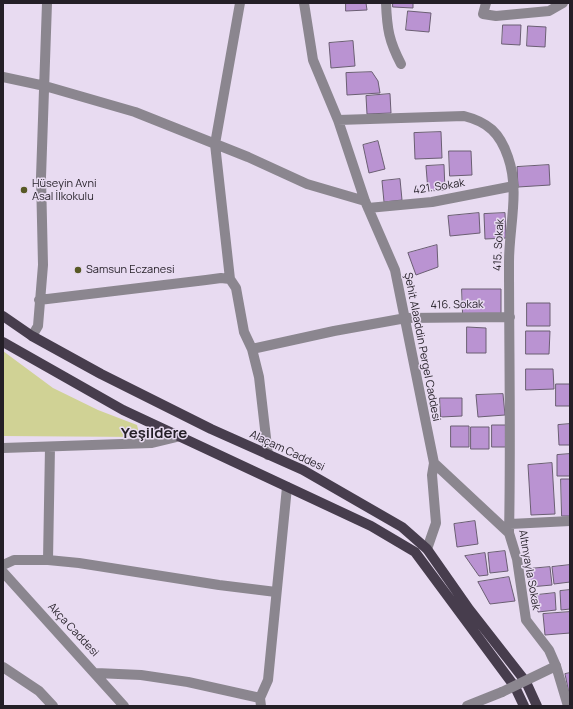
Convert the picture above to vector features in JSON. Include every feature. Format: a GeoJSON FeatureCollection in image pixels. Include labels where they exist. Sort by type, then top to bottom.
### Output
{"type":"FeatureCollection","features":[{"type":"Feature","properties":{"kind":"main road","name":"Alaçam Caddesi"},"geometry":{"type":"LineString","coordinates":[[3,316],[32,336],[101,374],[268,455],[303,470],[395,523],[427,549],[469,609],[526,682],[538,706]]}},
{"type":"Feature","properties":{"kind":"main road"},"geometry":{"type":"LineString","coordinates":[[3,342],[123,410],[371,526],[415,552],[515,687],[524,706]]}},
{"type":"Feature","properties":{"kind":"street"},"geometry":{"type":"LineString","coordinates":[[32,336],[38,326],[43,265],[41,177],[45,86],[46,3]]}},
{"type":"Feature","properties":{"kind":"street"},"geometry":{"type":"LineString","coordinates":[[240,3],[215,144],[230,280],[236,288],[244,332],[252,349],[259,377],[268,455]]}},
{"type":"Feature","properties":{"kind":"street","name":"Şehit Alaaddin Pergel Caddesi"},"geometry":{"type":"LineString","coordinates":[[304,3],[313,60],[338,120],[367,204],[395,270],[406,318],[434,463],[432,475],[436,523],[427,549]]}},
{"type":"Feature","properties":{"kind":"street"},"geometry":{"type":"LineString","coordinates":[[386,3],[390,42],[401,64]]}},
{"type":"Feature","properties":{"kind":"street"},"geometry":{"type":"LineString","coordinates":[[486,3],[483,14],[496,16],[549,11],[563,3]]}},
{"type":"Feature","properties":{"kind":"street"},"geometry":{"type":"LineString","coordinates":[[3,77],[45,86],[135,112],[248,157],[308,184],[367,204]]}},
{"type":"Feature","properties":{"kind":"street","name":"415. Sokak"},"geometry":{"type":"LineString","coordinates":[[338,120],[464,116],[480,120],[494,130],[502,142],[508,157],[514,186],[509,260],[510,528]]}},
{"type":"Feature","properties":{"kind":"street","name":"421. Sokak"},"geometry":{"type":"LineString","coordinates":[[367,204],[432,202],[514,186]]}},
{"type":"Feature","properties":{"kind":"street"},"geometry":{"type":"LineString","coordinates":[[39,300],[221,278],[230,280]]}},
{"type":"Feature","properties":{"kind":"street","name":"416. Sokak"},"geometry":{"type":"LineString","coordinates":[[252,349],[334,331],[406,318],[510,317]]}},
{"type":"Feature","properties":{"kind":"street"},"geometry":{"type":"LineString","coordinates":[[3,448],[152,443],[181,436]]}},
{"type":"Feature","properties":{"kind":"street"},"geometry":{"type":"LineString","coordinates":[[48,560],[50,447]]}},
{"type":"Feature","properties":{"kind":"street"},"geometry":{"type":"LineString","coordinates":[[434,463],[510,528],[570,521]]}},
{"type":"Feature","properties":{"kind":"street"},"geometry":{"type":"LineString","coordinates":[[96,673],[141,675],[188,682],[261,702],[268,680],[287,487]]}},
{"type":"Feature","properties":{"kind":"street","name":"Altınyayla Sokak"},"geometry":{"type":"LineString","coordinates":[[510,528],[517,559],[526,620],[549,650],[556,666],[568,706]]}},
{"type":"Feature","properties":{"kind":"street"},"geometry":{"type":"LineString","coordinates":[[3,565],[14,560],[48,560],[79,563],[220,586],[276,592]]}},
{"type":"Feature","properties":{"kind":"street","name":"Akça Caddesi"},"geometry":{"type":"LineString","coordinates":[[3,572],[96,673],[124,706]]}},
{"type":"Feature","properties":{"kind":"street"},"geometry":{"type":"LineString","coordinates":[[467,706],[502,692],[556,666]]}},
{"type":"Feature","properties":{"kind":"street"},"geometry":{"type":"LineString","coordinates":[[3,667],[39,691],[53,706]]}},
{"type":"Feature","properties":{"kind":"green space"},"geometry":{"type":"Polygon","coordinates":[[[3,351],[53,388],[98,410],[137,425],[140,437],[3,436],[3,351]]]}},
{"type":"Feature","properties":{"kind":"building"},"geometry":{"type":"Polygon","coordinates":[[[346,3],[366,3],[367,10],[346,11],[346,3]]]}},
{"type":"Feature","properties":{"kind":"building"},"geometry":{"type":"Polygon","coordinates":[[[393,3],[413,3],[413,8],[393,7],[393,3]]]}},
{"type":"Feature","properties":{"kind":"building"},"geometry":{"type":"Polygon","coordinates":[[[408,11],[431,13],[429,32],[406,30],[408,11]]]}},
{"type":"Feature","properties":{"kind":"building"},"geometry":{"type":"Polygon","coordinates":[[[503,25],[521,25],[520,45],[502,44],[503,25]]]}},
{"type":"Feature","properties":{"kind":"building"},"geometry":{"type":"Polygon","coordinates":[[[528,26],[546,27],[545,47],[527,46],[528,26]]]}},
{"type":"Feature","properties":{"kind":"building"},"geometry":{"type":"Polygon","coordinates":[[[353,41],[355,66],[331,68],[329,43],[353,41]]]}},
{"type":"Feature","properties":{"kind":"building"},"geometry":{"type":"Polygon","coordinates":[[[372,72],[378,81],[380,93],[347,95],[346,73],[372,72]]]}},
{"type":"Feature","properties":{"kind":"building"},"geometry":{"type":"Polygon","coordinates":[[[390,94],[391,113],[367,114],[366,96],[390,94]]]}},
{"type":"Feature","properties":{"kind":"building"},"geometry":{"type":"Polygon","coordinates":[[[441,132],[442,158],[415,159],[414,133],[441,132]]]}},
{"type":"Feature","properties":{"kind":"building"},"geometry":{"type":"Polygon","coordinates":[[[378,141],[385,169],[369,173],[363,145],[378,141]]]}},
{"type":"Feature","properties":{"kind":"building"},"geometry":{"type":"Polygon","coordinates":[[[449,151],[471,151],[472,175],[450,176],[449,151]]]}},
{"type":"Feature","properties":{"kind":"building"},"geometry":{"type":"Polygon","coordinates":[[[444,165],[445,190],[428,191],[426,166],[444,165]]]}},
{"type":"Feature","properties":{"kind":"building"},"geometry":{"type":"Polygon","coordinates":[[[549,165],[550,185],[518,187],[517,167],[549,165]]]}},
{"type":"Feature","properties":{"kind":"building"},"geometry":{"type":"Polygon","coordinates":[[[400,179],[402,200],[384,202],[382,181],[400,179]]]}},
{"type":"Feature","properties":{"kind":"building"},"geometry":{"type":"Polygon","coordinates":[[[479,213],[480,233],[450,236],[448,216],[479,213]]]}},
{"type":"Feature","properties":{"kind":"building"},"geometry":{"type":"Polygon","coordinates":[[[505,213],[506,238],[485,239],[484,214],[505,213]]]}},
{"type":"Feature","properties":{"kind":"building"},"geometry":{"type":"Polygon","coordinates":[[[437,245],[438,267],[416,275],[408,253],[437,245]]]}},
{"type":"Feature","properties":{"kind":"building"},"geometry":{"type":"Polygon","coordinates":[[[462,289],[501,289],[501,314],[463,315],[462,289]]]}},
{"type":"Feature","properties":{"kind":"building"},"geometry":{"type":"Polygon","coordinates":[[[527,303],[550,303],[550,326],[527,326],[527,303]]]}},
{"type":"Feature","properties":{"kind":"building"},"geometry":{"type":"Polygon","coordinates":[[[467,327],[486,328],[486,353],[467,353],[467,327]]]}},
{"type":"Feature","properties":{"kind":"building"},"geometry":{"type":"Polygon","coordinates":[[[526,331],[550,331],[549,354],[526,354],[526,331]]]}},
{"type":"Feature","properties":{"kind":"building"},"geometry":{"type":"Polygon","coordinates":[[[526,369],[553,369],[554,389],[526,390],[526,369]]]}},
{"type":"Feature","properties":{"kind":"building"},"geometry":{"type":"Polygon","coordinates":[[[556,384],[570,384],[570,406],[556,406],[556,384]]]}},
{"type":"Feature","properties":{"kind":"building"},"geometry":{"type":"Polygon","coordinates":[[[503,394],[505,415],[478,417],[476,395],[503,394]]]}},
{"type":"Feature","properties":{"kind":"building"},"geometry":{"type":"Polygon","coordinates":[[[440,398],[462,398],[462,416],[441,417],[440,398]]]}},
{"type":"Feature","properties":{"kind":"building"},"geometry":{"type":"Polygon","coordinates":[[[570,424],[570,445],[559,445],[558,425],[570,424]]]}},
{"type":"Feature","properties":{"kind":"building"},"geometry":{"type":"Polygon","coordinates":[[[492,425],[506,425],[506,447],[492,447],[492,425]]]}},
{"type":"Feature","properties":{"kind":"building"},"geometry":{"type":"Polygon","coordinates":[[[451,426],[469,426],[469,447],[451,447],[451,426]]]}},
{"type":"Feature","properties":{"kind":"building"},"geometry":{"type":"Polygon","coordinates":[[[471,427],[489,427],[489,449],[471,449],[471,427]]]}},
{"type":"Feature","properties":{"kind":"building"},"geometry":{"type":"Polygon","coordinates":[[[570,454],[570,476],[557,476],[557,455],[570,454]]]}},
{"type":"Feature","properties":{"kind":"building"},"geometry":{"type":"Polygon","coordinates":[[[552,463],[555,514],[531,515],[528,465],[552,463]]]}},
{"type":"Feature","properties":{"kind":"building"},"geometry":{"type":"Polygon","coordinates":[[[561,479],[570,479],[570,516],[562,516],[561,479]]]}},
{"type":"Feature","properties":{"kind":"building"},"geometry":{"type":"Polygon","coordinates":[[[475,521],[478,544],[457,547],[454,524],[475,521]]]}},
{"type":"Feature","properties":{"kind":"building"},"geometry":{"type":"Polygon","coordinates":[[[505,551],[508,571],[490,573],[488,553],[505,551]]]}},
{"type":"Feature","properties":{"kind":"building"},"geometry":{"type":"Polygon","coordinates":[[[485,553],[488,575],[479,576],[465,556],[485,553]]]}},
{"type":"Feature","properties":{"kind":"building"},"geometry":{"type":"Polygon","coordinates":[[[570,565],[570,582],[554,584],[552,567],[570,565]]]}},
{"type":"Feature","properties":{"kind":"building"},"geometry":{"type":"Polygon","coordinates":[[[550,567],[552,585],[530,587],[528,569],[550,567]]]}},
{"type":"Feature","properties":{"kind":"building"},"geometry":{"type":"Polygon","coordinates":[[[509,577],[515,601],[490,604],[478,582],[509,577]]]}},
{"type":"Feature","properties":{"kind":"building"},"geometry":{"type":"Polygon","coordinates":[[[570,590],[570,609],[561,610],[560,591],[570,590]]]}},
{"type":"Feature","properties":{"kind":"building"},"geometry":{"type":"Polygon","coordinates":[[[555,593],[556,610],[538,612],[537,595],[555,593]]]}},
{"type":"Feature","properties":{"kind":"building"},"geometry":{"type":"Polygon","coordinates":[[[570,612],[570,633],[545,635],[543,614],[570,612]]]}},
{"type":"Feature","properties":{"kind":"building"},"geometry":{"type":"Polygon","coordinates":[[[570,673],[570,698],[565,674],[570,673]]]}},
{"type":"Feature","properties":{"kind":"place","name":"Hüseyin Avni Asal İlkokulu"},"geometry":{"type":"Point","coordinates":[24,190]}},
{"type":"Feature","properties":{"kind":"place","name":"Samsun Eczanesi"},"geometry":{"type":"Point","coordinates":[78,270]}},
{"type":"Feature","properties":{"kind":"district","name":"Yeşildere"},"geometry":{"type":"Point","coordinates":[154,434]}}]}
